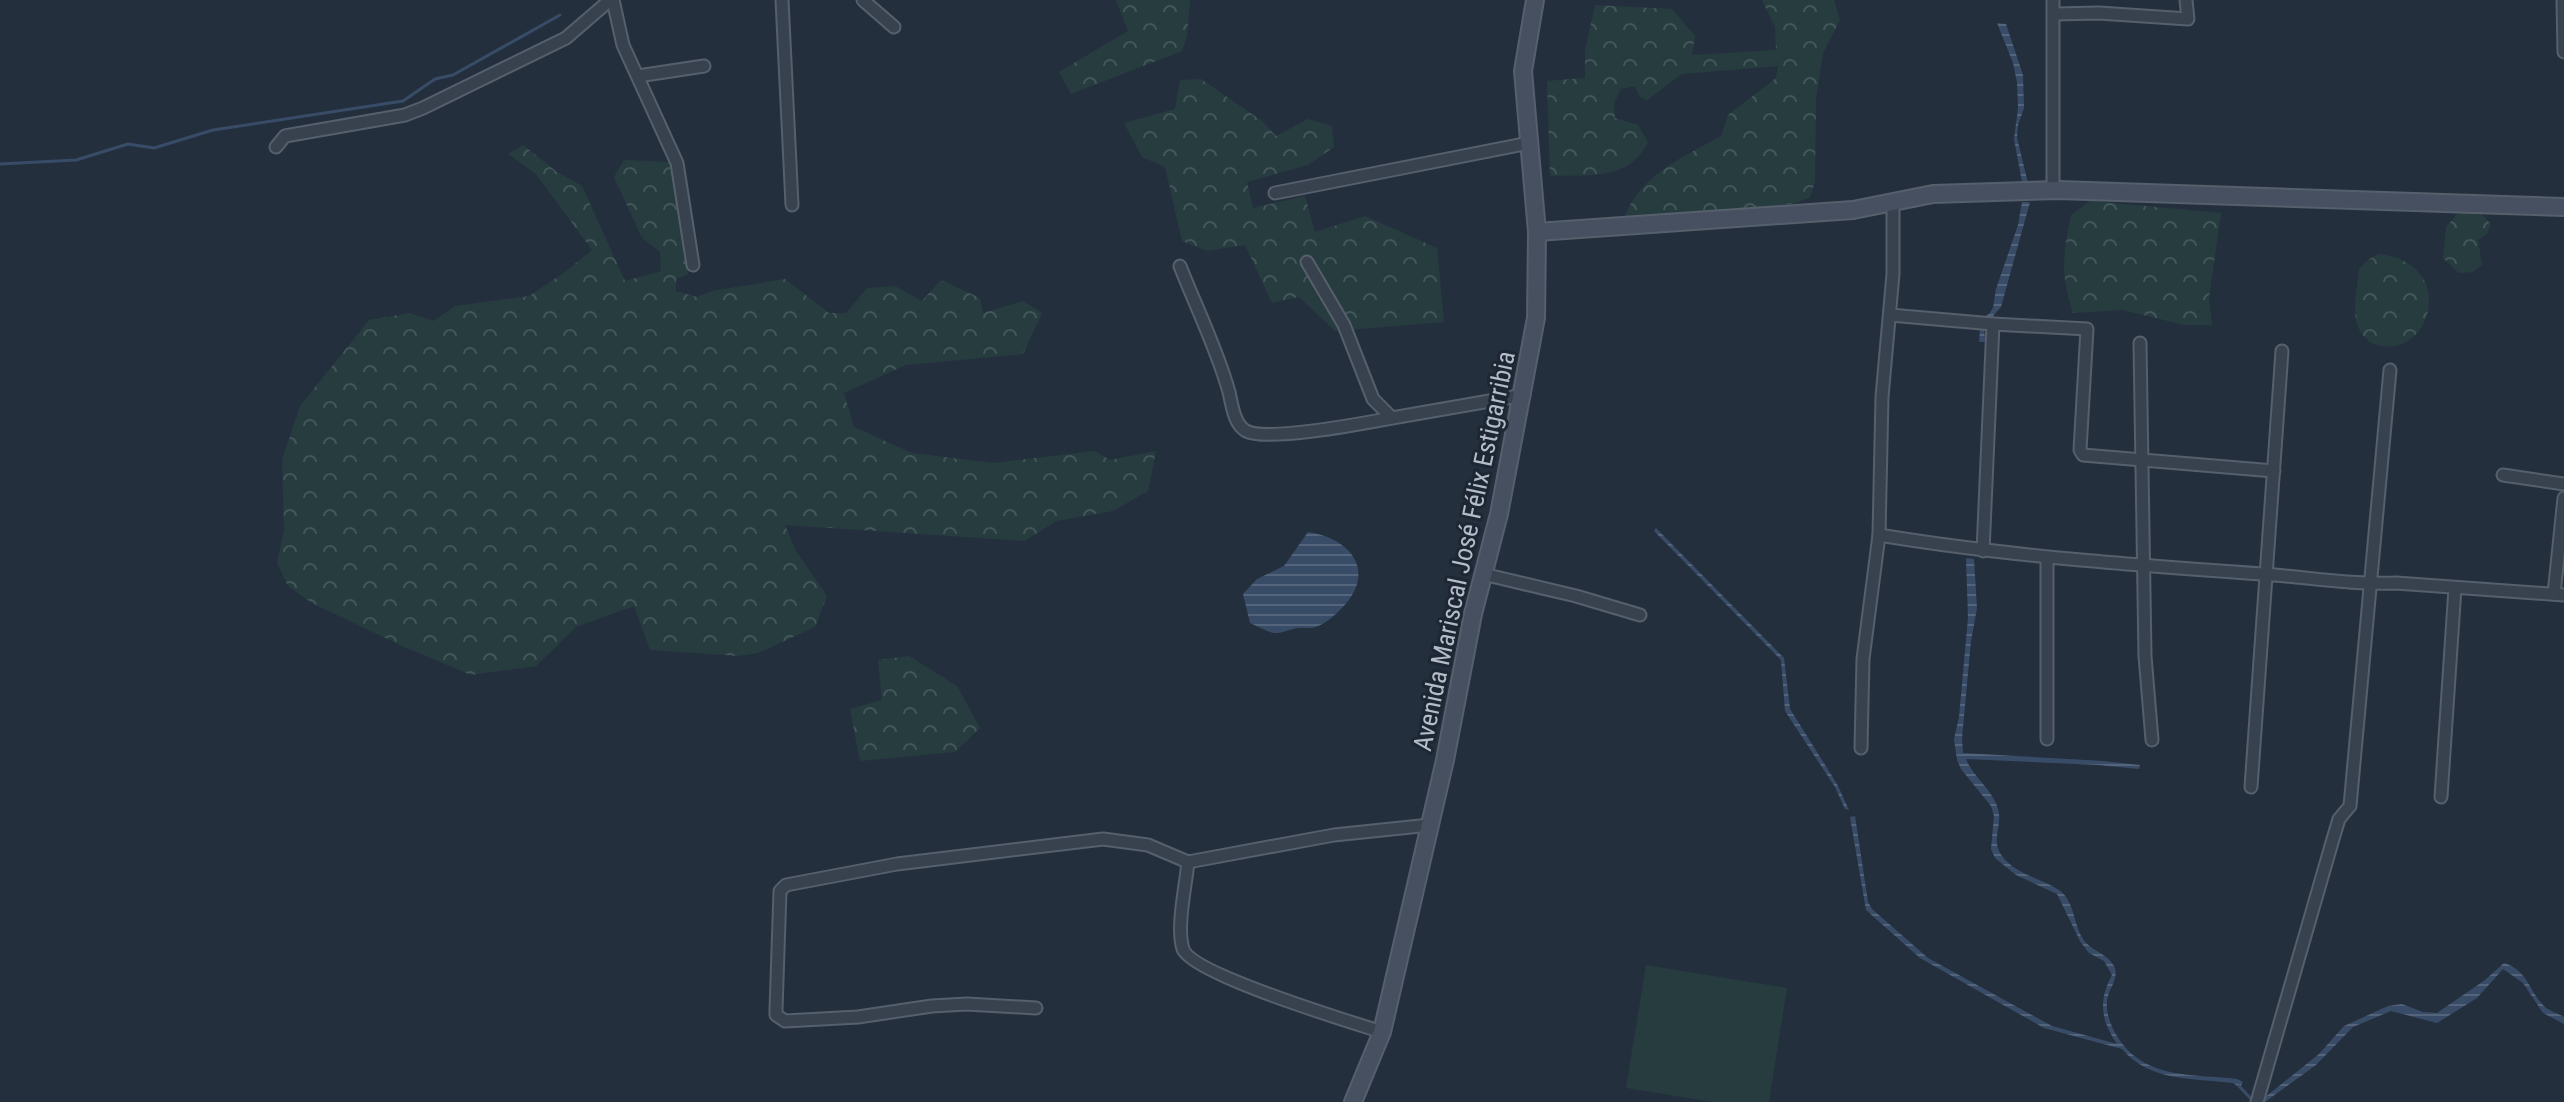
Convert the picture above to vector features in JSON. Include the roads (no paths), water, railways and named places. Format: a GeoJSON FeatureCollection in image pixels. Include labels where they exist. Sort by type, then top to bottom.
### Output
{"type":"FeatureCollection","features":[{"type":"Feature","properties":{"kind":"main road","name":"Avenida Mariscal José Félix Estigarribia"},"geometry":{"type":"LineString","coordinates":[[1353,1102],[1382,1032],[1524,395],[1536,318],[1537,232],[1523,71],[1535,0]]}},
{"type":"Feature","properties":{"kind":"main road"},"geometry":{"type":"LineString","coordinates":[[1537,232],[1853,210],[1933,194],[2011,191],[2564,207]]}},
{"type":"Feature","properties":{"kind":"street"},"geometry":{"type":"LineString","coordinates":[[276,147],[285,136],[405,115],[423,108],[566,38],[611,0],[623,45],[677,163],[693,265]]}},
{"type":"Feature","properties":{"kind":"street"},"geometry":{"type":"LineString","coordinates":[[782,0],[792,205]]}},
{"type":"Feature","properties":{"kind":"street"},"geometry":{"type":"LineString","coordinates":[[863,0],[894,27]]}},
{"type":"Feature","properties":{"kind":"street"},"geometry":{"type":"LineString","coordinates":[[2053,0],[2053,190]]}},
{"type":"Feature","properties":{"kind":"street"},"geometry":{"type":"LineString","coordinates":[[2055,14],[2099,13],[2188,19],[2186,0]]}},
{"type":"Feature","properties":{"kind":"street"},"geometry":{"type":"LineString","coordinates":[[2563,0],[2564,52]]}},
{"type":"Feature","properties":{"kind":"street"},"geometry":{"type":"LineString","coordinates":[[638,76],[704,66]]}},
{"type":"Feature","properties":{"kind":"street"},"geometry":{"type":"LineString","coordinates":[[1275,193],[1529,143]]}},
{"type":"Feature","properties":{"kind":"street"},"geometry":{"type":"LineString","coordinates":[[1861,748],[1863,659],[1879,535],[1882,397],[1890,315],[1893,201]]}},
{"type":"Feature","properties":{"kind":"street"},"geometry":{"type":"LineString","coordinates":[[1307,262],[1344,325],[1373,399],[1392,418]]}},
{"type":"Feature","properties":{"kind":"street"},"geometry":{"type":"LineString","coordinates":[[1180,266],[1227,386],[1238,423],[1244,430],[1257,434],[1334,428],[1524,395]]}},
{"type":"Feature","properties":{"kind":"street"},"geometry":{"type":"LineString","coordinates":[[1890,315],[2087,329],[2080,450],[2083,455],[2274,471]]}},
{"type":"Feature","properties":{"kind":"street"},"geometry":{"type":"LineString","coordinates":[[1975,550],[1984,324]]}},
{"type":"Feature","properties":{"kind":"street"},"geometry":{"type":"LineString","coordinates":[[2140,343],[2145,656],[2152,740]]}},
{"type":"Feature","properties":{"kind":"street"},"geometry":{"type":"LineString","coordinates":[[2251,787],[2282,351]]}},
{"type":"Feature","properties":{"kind":"street"},"geometry":{"type":"LineString","coordinates":[[2257,1101],[2339,819],[2350,806],[2390,370]]}},
{"type":"Feature","properties":{"kind":"street"},"geometry":{"type":"LineString","coordinates":[[2503,475],[2564,484]]}},
{"type":"Feature","properties":{"kind":"street"},"geometry":{"type":"LineString","coordinates":[[1879,535],[2047,559],[2559,595],[2564,498]]}},
{"type":"Feature","properties":{"kind":"street"},"geometry":{"type":"LineString","coordinates":[[2047,559],[2047,739]]}},
{"type":"Feature","properties":{"kind":"street"},"geometry":{"type":"LineString","coordinates":[[1483,574],[1640,615]]}},
{"type":"Feature","properties":{"kind":"street"},"geometry":{"type":"LineString","coordinates":[[2441,797],[2455,588]]}},
{"type":"Feature","properties":{"kind":"street"},"geometry":{"type":"LineString","coordinates":[[1036,1008],[967,1004],[858,1017],[785,1021],[776,1015],[780,891],[786,885],[897,864],[1103,839],[1148,845],[1188,862],[1334,835],[1430,825]]}},
{"type":"Feature","properties":{"kind":"street"},"geometry":{"type":"LineString","coordinates":[[1188,862],[1181,933],[1183,949],[1188,957],[1228,977],[1311,1010],[1382,1032]]}},
{"type":"Feature","properties":{"kind":"water"},"geometry":{"type":"Polygon","coordinates":[[[1997,23],[2006,24],[2023,75],[2024,108],[2017,138],[2028,183],[2022,182],[2014,139],[2017,82],[1997,23]]]}},
{"type":"Feature","properties":{"kind":"water"},"geometry":{"type":"Polygon","coordinates":[[[2022,202],[2030,202],[2001,307],[1984,326],[1985,342],[1979,342],[1981,319],[1993,308],[2022,202]]]}},
{"type":"Feature","properties":{"kind":"water"},"geometry":{"type":"Polygon","coordinates":[[[1656,528],[1784,658],[1790,709],[1837,784],[1849,810],[1845,809],[1835,787],[1785,711],[1781,660],[1654,531],[1656,528]]]}},
{"type":"Feature","properties":{"kind":"water"},"geometry":{"type":"Polygon","coordinates":[[[1308,532],[1337,542],[1355,560],[1357,583],[1352,596],[1336,614],[1316,627],[1273,633],[1250,623],[1243,594],[1257,579],[1284,566],[1308,532]]]}},
{"type":"Feature","properties":{"kind":"water"},"geometry":{"type":"Polygon","coordinates":[[[1966,558],[1974,559],[1977,608],[1971,641],[1963,753],[2140,765],[2139,769],[1966,759],[1998,809],[1997,844],[2002,856],[2014,868],[2059,890],[2071,906],[2083,939],[2114,966],[2116,975],[2107,1001],[2108,1017],[2131,1053],[2148,1064],[2172,1072],[2237,1079],[2243,1082],[2240,1088],[2233,1083],[2159,1073],[2133,1060],[2122,1049],[2044,1028],[1920,958],[1866,910],[1850,817],[1855,816],[1868,902],[1928,958],[2052,1026],[2117,1044],[2103,1011],[2112,975],[2104,961],[2089,953],[2080,941],[2057,894],[2016,875],[1995,858],[1991,849],[1994,816],[1991,806],[1957,760],[1954,739],[1959,717],[1968,618],[1966,558]]]}},
{"type":"Feature","properties":{"kind":"water"},"geometry":{"type":"Polygon","coordinates":[[[2504,963],[2523,976],[2545,1007],[2564,1017],[2564,1024],[2543,1013],[2523,983],[2503,969],[2477,998],[2437,1023],[2391,1011],[2353,1027],[2316,1065],[2265,1102],[2259,1102],[2319,1054],[2344,1026],[2388,1006],[2402,1004],[2423,1012],[2437,1013],[2504,963]]]}},
{"type":"Feature","properties":{"kind":"waterway"},"geometry":{"type":"LineString","coordinates":[[0,164],[76,160],[128,144],[154,148],[213,130],[403,101],[435,79],[453,75],[560,15]]}},
{"type":"Feature","properties":{"kind":"waterway"},"geometry":{"type":"LineString","coordinates":[[2239,1086],[2253,1101]]}}]}
